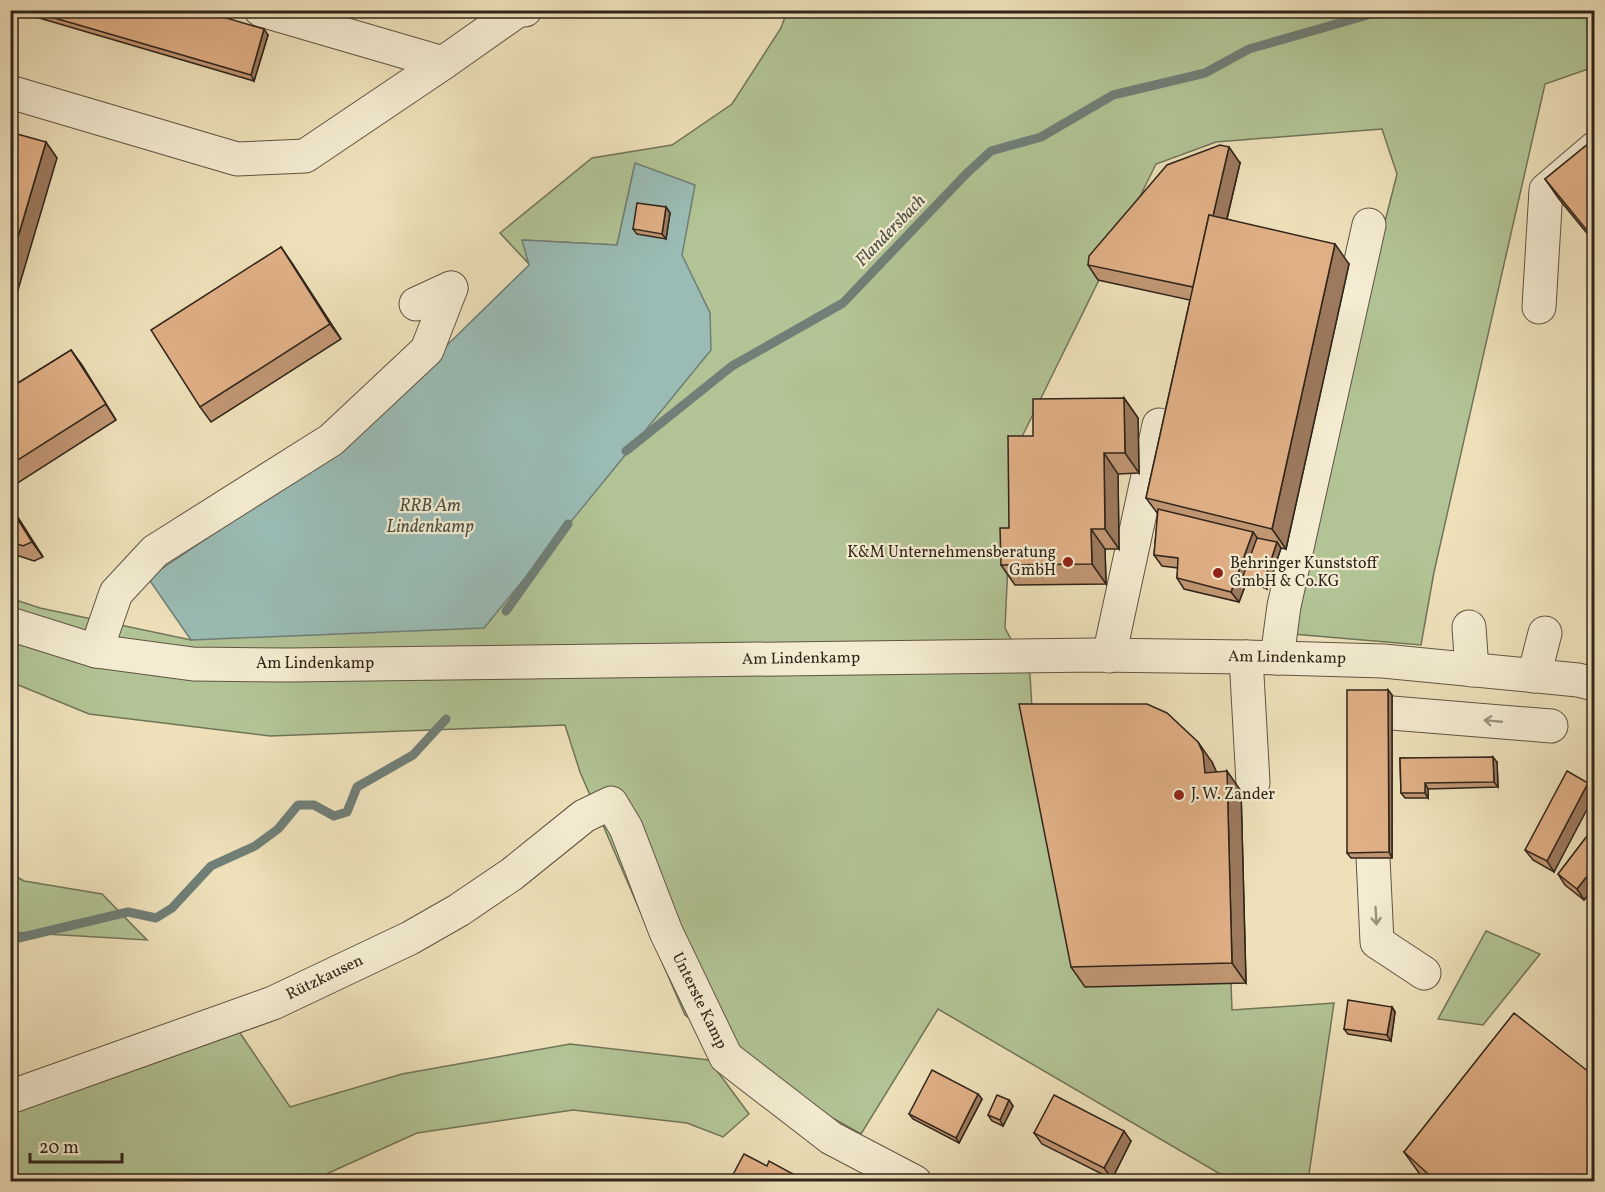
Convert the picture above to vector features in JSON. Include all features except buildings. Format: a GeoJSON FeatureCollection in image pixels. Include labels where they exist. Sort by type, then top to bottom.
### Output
{"type":"FeatureCollection","features":[{"type":"Feature","properties":{"kind":"street"},"geometry":{"type":"LineString","coordinates":[[261,10],[443,63]]}},
{"type":"Feature","properties":{"kind":"street"},"geometry":{"type":"LineString","coordinates":[[10,92],[237,159],[305,156],[517,11],[525,10]]}},
{"type":"Feature","properties":{"kind":"street"},"geometry":{"type":"LineString","coordinates":[[1539,307],[1546,190],[1594,149]]}},
{"type":"Feature","properties":{"kind":"street"},"geometry":{"type":"LineString","coordinates":[[1253,783],[1262,657],[1284,606],[1369,225]]}},
{"type":"Feature","properties":{"kind":"street"},"geometry":{"type":"LineString","coordinates":[[96,651],[116,593],[155,551],[330,440],[426,350],[451,288],[416,304]]}},
{"type":"Feature","properties":{"kind":"street"},"geometry":{"type":"LineString","coordinates":[[1109,656],[1159,425]]}},
{"type":"Feature","properties":{"kind":"street","name":"Am Lindenkamp"},"geometry":{"type":"LineString","coordinates":[[10,624],[96,651],[193,664],[290,665],[1109,656],[1262,657],[1383,661],[1594,684]]}},
{"type":"Feature","properties":{"kind":"street"},"geometry":{"type":"LineString","coordinates":[[1469,627],[1472,670]]}},
{"type":"Feature","properties":{"kind":"street"},"geometry":{"type":"LineString","coordinates":[[1534,676],[1545,633]]}},
{"type":"Feature","properties":{"kind":"street"},"geometry":{"type":"LineString","coordinates":[[1392,713],[1551,726]]}},
{"type":"Feature","properties":{"kind":"street","name":"Rützkausen"},"geometry":{"type":"LineString","coordinates":[[10,1097],[273,1003],[410,938],[459,910],[512,874],[584,816],[611,803]]}},
{"type":"Feature","properties":{"kind":"street","name":"Unterste Kamp"},"geometry":{"type":"LineString","coordinates":[[611,803],[626,828],[666,932],[726,1056],[831,1138],[915,1182]]}},
{"type":"Feature","properties":{"kind":"street"},"geometry":{"type":"LineString","coordinates":[[1373,858],[1377,942],[1424,973]]}},
{"type":"Feature","properties":{"kind":"green space"},"geometry":{"type":"Polygon","coordinates":[[[787,11],[1594,11],[1594,67],[1545,84],[1434,572],[1421,645],[1281,633],[1397,174],[1382,129],[1216,142],[1156,164],[1013,455],[1005,628],[1030,675],[1033,725],[1231,983],[1232,1010],[1334,1003],[1308,1181],[1232,1181],[938,1009],[861,1134],[777,1087],[685,1015],[580,772],[565,725],[270,736],[89,714],[11,682],[10,598],[40,608],[191,640],[710,313],[635,164],[617,245],[523,240],[529,264],[500,233],[592,158],[672,145],[732,104],[781,28],[787,11]]]}},
{"type":"Feature","properties":{"kind":"green space"},"geometry":{"type":"Polygon","coordinates":[[[10,873],[24,881],[102,894],[147,940],[11,932],[10,873]]]}},
{"type":"Feature","properties":{"kind":"green space"},"geometry":{"type":"Polygon","coordinates":[[[1486,931],[1540,954],[1483,1025],[1438,1019],[1486,931]]]}},
{"type":"Feature","properties":{"kind":"green space"},"geometry":{"type":"Polygon","coordinates":[[[234,1024],[290,1107],[402,1074],[570,1044],[709,1060],[749,1114],[723,1137],[687,1123],[573,1110],[417,1133],[311,1181],[11,1182],[10,1096],[234,1024]]]}},
{"type":"Feature","properties":{"kind":"water","name":"RRB Am Lindenkamp"},"geometry":{"type":"Polygon","coordinates":[[[635,163],[695,185],[682,255],[710,313],[711,350],[484,628],[191,640],[148,578],[344,446],[529,265],[522,240],[617,245],[635,163]]]}},
{"type":"Feature","properties":{"kind":"waterway","name":"Flandersbach"},"geometry":{"type":"LineString","coordinates":[[626,451],[732,366],[843,303],[966,174],[991,151],[1041,137],[1113,95],[1205,73],[1249,49],[1385,10]]}},
{"type":"Feature","properties":{"kind":"waterway","name":"Flandersbach"},"geometry":{"type":"LineString","coordinates":[[506,611],[568,524]]}},
{"type":"Feature","properties":{"kind":"waterway","name":"Flandersbach"},"geometry":{"type":"LineString","coordinates":[[10,940],[128,912],[156,918],[172,908],[211,866],[255,846],[278,829],[298,805],[314,805],[334,816],[347,812],[357,787],[413,755],[446,719]]}},
{"type":"Feature","properties":{"kind":"place","name":"K&M Unternehmensberatung GmbH"},"geometry":{"type":"Point","coordinates":[1068,562]}},
{"type":"Feature","properties":{"kind":"place","name":"Behringer Kunststoff GmbH & Co.KG"},"geometry":{"type":"Point","coordinates":[1218,573]}},
{"type":"Feature","properties":{"kind":"place","name":"J. W. Zander"},"geometry":{"type":"Point","coordinates":[1179,795]}}]}
